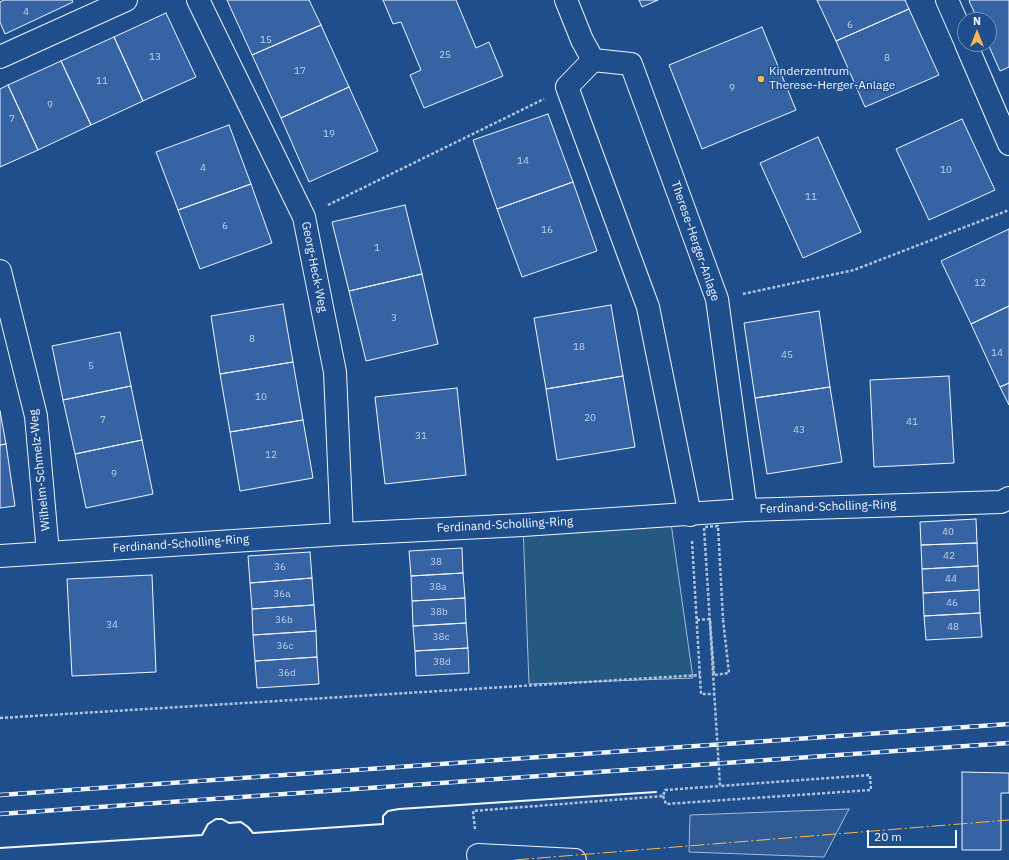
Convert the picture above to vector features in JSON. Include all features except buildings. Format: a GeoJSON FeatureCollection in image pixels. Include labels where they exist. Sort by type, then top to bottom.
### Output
{"type":"FeatureCollection","features":[{"type":"Feature","properties":{"kind":"street"},"geometry":{"type":"LineString","coordinates":[[0,57],[92,7],[126,0]]}},
{"type":"Feature","properties":{"kind":"street","name":"Georg-Heck-Weg"},"geometry":{"type":"LineString","coordinates":[[198,0],[304,217],[335,372],[342,534]]}},
{"type":"Feature","properties":{"kind":"street"},"geometry":{"type":"LineString","coordinates":[[566,0],[582,40],[593,60],[567,87],[648,307],[690,515]]}},
{"type":"Feature","properties":{"kind":"street"},"geometry":{"type":"LineString","coordinates":[[948,0],[957,22]]}},
{"type":"Feature","properties":{"kind":"street"},"geometry":{"type":"LineString","coordinates":[[969,52],[1009,144]]}},
{"type":"Feature","properties":{"kind":"street","name":"Therese-Herger-Anlage"},"geometry":{"type":"LineString","coordinates":[[593,60],[631,64],[717,299],[746,510]]}},
{"type":"Feature","properties":{"kind":"street","name":"Wilhelm-Schmelz-Weg"},"geometry":{"type":"LineString","coordinates":[[0,271],[36,416],[48,553]]}},
{"type":"Feature","properties":{"kind":"street","name":"Ferdinand-Scholling-Ring"},"geometry":{"type":"LineString","coordinates":[[0,556],[342,534],[690,515],[746,510],[1001,502],[1009,498]]}},
{"type":"Feature","properties":{"kind":"street"},"geometry":{"type":"LineString","coordinates":[[480,858],[575,860]]}},
{"type":"Feature","properties":{"kind":"path"},"geometry":{"type":"LineString","coordinates":[[304,217],[567,87]]}},
{"type":"Feature","properties":{"kind":"path"},"geometry":{"type":"LineString","coordinates":[[717,299],[854,270],[1009,210]]}},
{"type":"Feature","properties":{"kind":"path"},"geometry":{"type":"LineString","coordinates":[[690,515],[701,694],[715,694]]}},
{"type":"Feature","properties":{"kind":"path"},"geometry":{"type":"LineString","coordinates":[[697,620],[710,619],[714,675],[721,674],[728,673],[723,619],[718,526],[704,527],[714,670],[714,678],[720,786]]}},
{"type":"Feature","properties":{"kind":"path"},"geometry":{"type":"LineString","coordinates":[[0,718],[700,675]]}},
{"type":"Feature","properties":{"kind":"path"},"geometry":{"type":"LineString","coordinates":[[870,775],[871,790],[666,804],[663,796],[665,790],[870,775]]}},
{"type":"Feature","properties":{"kind":"path"},"geometry":{"type":"LineString","coordinates":[[480,858],[473,811],[663,796]]}},
{"type":"Feature","properties":{"kind":"shaded area"},"geometry":{"type":"Polygon","coordinates":[[[670,516],[693,678],[529,684],[523,525],[670,516]]]}},
{"type":"Feature","properties":{"kind":"shaded area"},"geometry":{"type":"Polygon","coordinates":[[[849,809],[824,857],[689,852],[690,815],[849,809]]]}},
{"type":"Feature","properties":{"kind":"railway"},"geometry":{"type":"LineString","coordinates":[[0,795],[1009,724]]}},
{"type":"Feature","properties":{"kind":"railway"},"geometry":{"type":"LineString","coordinates":[[0,814],[1009,743]]}},
{"type":"Feature","properties":{"kind":"wall"},"geometry":{"type":"LineString","coordinates":[[0,848],[202,835],[208,824],[216,819],[222,819],[229,823],[241,822],[253,833],[383,824],[383,816],[388,811],[399,809],[656,792]]}},
{"type":"Feature","properties":{"kind":"power"},"geometry":{"type":"LineString","coordinates":[[515,860],[1009,820]]}},
{"type":"Feature","properties":{"kind":"place","name":"Kinderzentrum Therese-Herger-Anlage"},"geometry":{"type":"Point","coordinates":[761,79]}}]}
